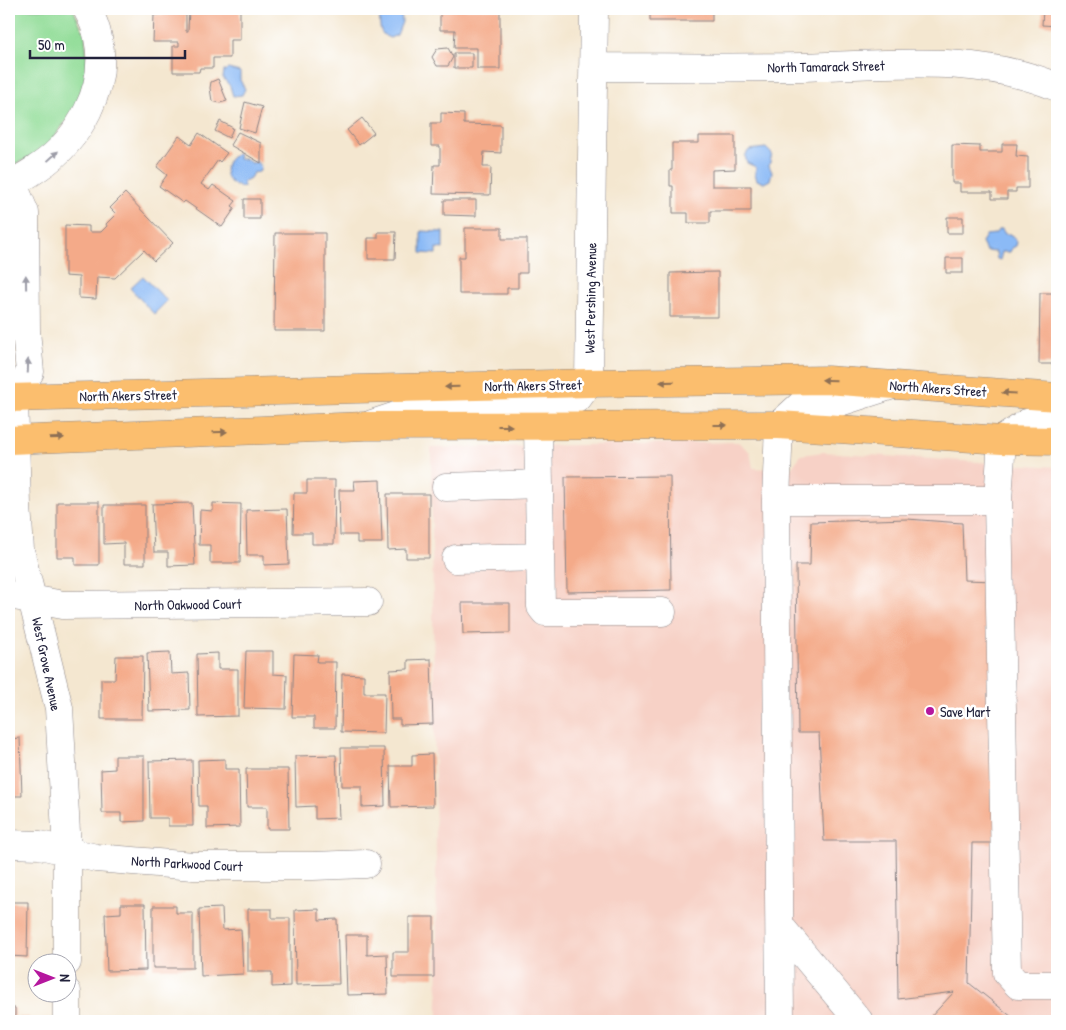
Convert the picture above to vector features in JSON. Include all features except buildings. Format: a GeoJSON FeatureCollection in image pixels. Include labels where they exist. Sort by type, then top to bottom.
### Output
{"type":"FeatureCollection","features":[{"type":"Feature","properties":{"kind":"main road","name":"North Akers Street"},"geometry":{"type":"LineString","coordinates":[[11,395],[827,380],[1057,397]]}},
{"type":"Feature","properties":{"kind":"main road"},"geometry":{"type":"LineString","coordinates":[[12,440],[366,426],[779,425],[1002,440],[1057,441]]}},
{"type":"Feature","properties":{"kind":"street"},"geometry":{"type":"LineString","coordinates":[[11,395],[30,372],[18,331],[24,212],[10,185],[49,160],[78,128],[87,110],[99,75],[100,56],[96,32],[87,9]]}},
{"type":"Feature","properties":{"kind":"street","name":"West Pershing Avenue"},"geometry":{"type":"LineString","coordinates":[[589,383],[594,9]]}},
{"type":"Feature","properties":{"kind":"street","name":"North Tamarack Street"},"geometry":{"type":"LineString","coordinates":[[593,67],[801,67],[942,63],[1007,72],[1057,87]]}},
{"type":"Feature","properties":{"kind":"street"},"geometry":{"type":"LineString","coordinates":[[366,426],[411,411],[566,404],[578,398],[589,383]]}},
{"type":"Feature","properties":{"kind":"street"},"geometry":{"type":"LineString","coordinates":[[780,1021],[776,500],[779,425],[802,404],[840,402],[893,384]]}},
{"type":"Feature","properties":{"kind":"street","name":"West Grove Avenue"},"geometry":{"type":"LineString","coordinates":[[11,395],[21,598],[58,708],[67,850],[67,952]]}},
{"type":"Feature","properties":{"kind":"street"},"geometry":{"type":"LineString","coordinates":[[1057,420],[1027,423],[1002,440],[998,500],[1007,973],[1018,985],[1057,985]]}},
{"type":"Feature","properties":{"kind":"street"},"geometry":{"type":"LineString","coordinates":[[538,426],[540,607],[545,612],[662,612]]}},
{"type":"Feature","properties":{"kind":"street"},"geometry":{"type":"LineString","coordinates":[[446,486],[539,484]]}},
{"type":"Feature","properties":{"kind":"street"},"geometry":{"type":"LineString","coordinates":[[776,500],[998,500]]}},
{"type":"Feature","properties":{"kind":"street"},"geometry":{"type":"LineString","coordinates":[[456,559],[540,557]]}},
{"type":"Feature","properties":{"kind":"street","name":"North Oakwood Court"},"geometry":{"type":"LineString","coordinates":[[21,598],[63,605],[368,602]]}},
{"type":"Feature","properties":{"kind":"street","name":"North Parkwood Court"},"geometry":{"type":"LineString","coordinates":[[9,844],[40,845],[96,858],[194,866],[366,864]]}},
{"type":"Feature","properties":{"kind":"street"},"geometry":{"type":"LineString","coordinates":[[780,926],[859,1021]]}},
{"type":"Feature","properties":{"kind":"street"},"geometry":{"type":"LineString","coordinates":[[67,1002],[67,1021]]}},
{"type":"Feature","properties":{"kind":"shaded area"},"geometry":{"type":"Polygon","coordinates":[[[738,442],[750,452],[753,468],[790,470],[801,455],[823,452],[1057,467],[1057,1021],[438,1021],[431,448],[738,442]]]}},
{"type":"Feature","properties":{"kind":"green space"},"geometry":{"type":"Polygon","coordinates":[[[9,9],[73,9],[85,35],[88,70],[77,106],[47,147],[27,159],[9,166],[9,9]]]}},
{"type":"Feature","properties":{"kind":"water"},"geometry":{"type":"Polygon","coordinates":[[[373,9],[401,9],[402,22],[397,35],[390,38],[383,34],[380,28],[379,15],[373,9]]]}},
{"type":"Feature","properties":{"kind":"water"},"geometry":{"type":"Polygon","coordinates":[[[228,69],[240,72],[240,80],[245,89],[242,95],[233,96],[230,86],[223,78],[224,71],[228,69]]]}},
{"type":"Feature","properties":{"kind":"water"},"geometry":{"type":"Polygon","coordinates":[[[766,148],[772,154],[769,166],[772,172],[770,180],[764,183],[757,180],[755,174],[756,167],[747,163],[745,156],[749,150],[766,148]]]}},
{"type":"Feature","properties":{"kind":"water"},"geometry":{"type":"Polygon","coordinates":[[[238,153],[239,159],[246,159],[251,163],[257,162],[261,167],[259,172],[253,173],[250,178],[243,182],[244,187],[231,183],[226,173],[228,162],[238,153]]]}},
{"type":"Feature","properties":{"kind":"water"},"geometry":{"type":"Polygon","coordinates":[[[999,229],[1002,229],[1005,234],[1010,234],[1017,242],[1010,252],[1002,252],[1000,260],[997,259],[996,252],[986,251],[982,243],[986,235],[995,234],[999,229]]]}},
{"type":"Feature","properties":{"kind":"water"},"geometry":{"type":"Polygon","coordinates":[[[421,231],[443,232],[443,249],[436,248],[436,254],[421,253],[421,231]]]}},
{"type":"Feature","properties":{"kind":"water"},"geometry":{"type":"Polygon","coordinates":[[[143,276],[167,301],[154,314],[130,288],[143,276]]]}},
{"type":"Feature","properties":{"kind":"place","name":"Save Mart"},"geometry":{"type":"Point","coordinates":[930,711]}}]}
